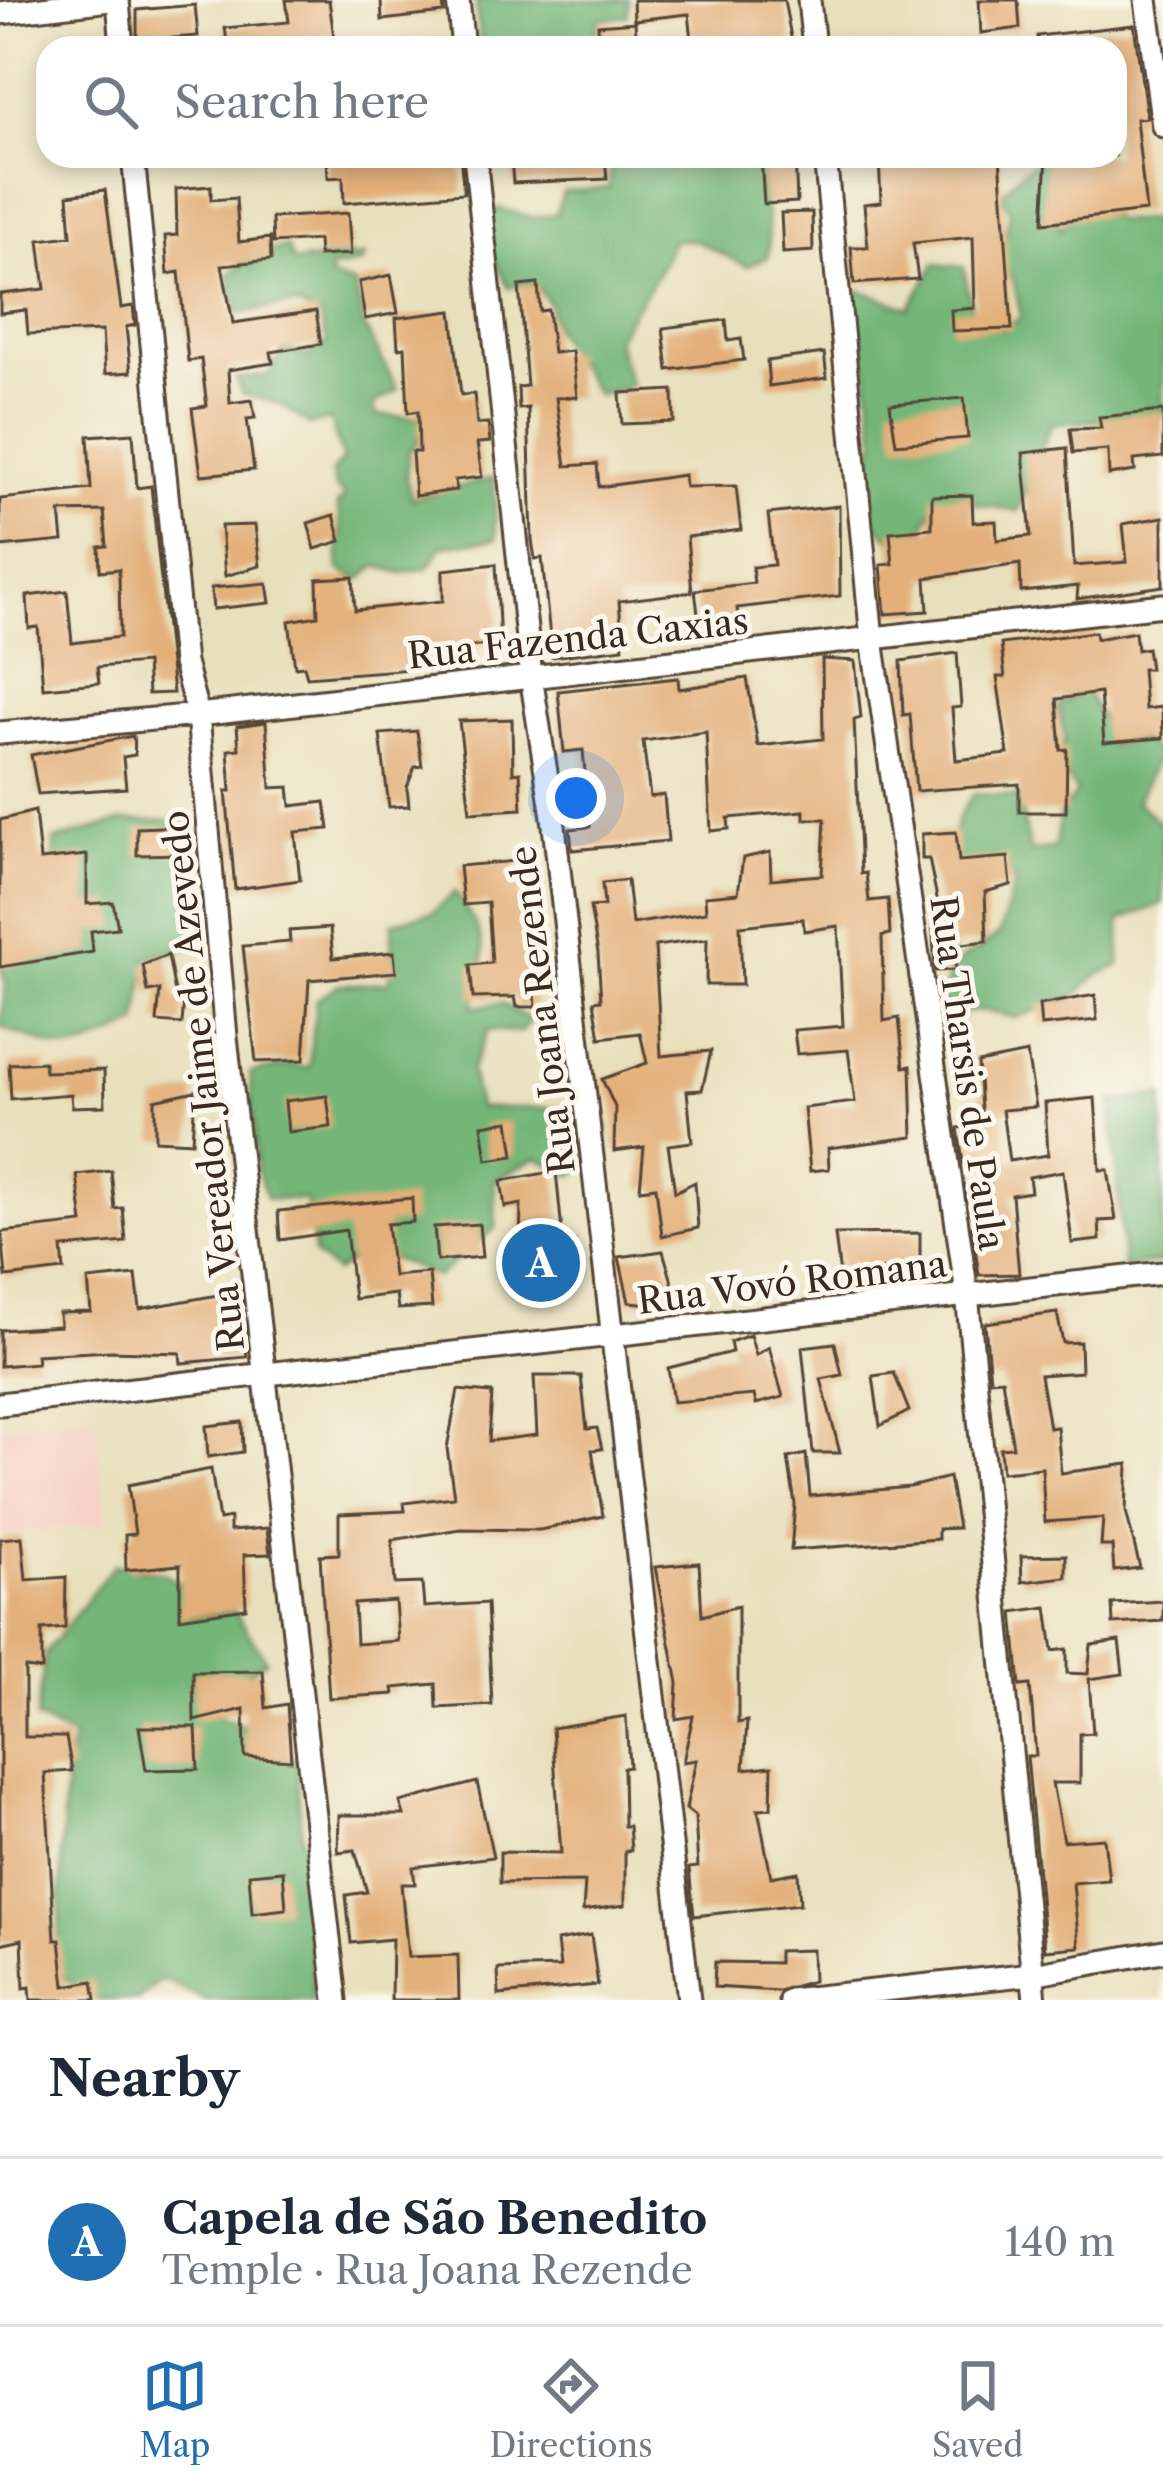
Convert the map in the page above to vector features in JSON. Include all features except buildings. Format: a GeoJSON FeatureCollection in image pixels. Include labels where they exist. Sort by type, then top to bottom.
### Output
{"type":"FeatureCollection","features":[{"type":"Feature","properties":{"kind":"street"},"geometry":{"type":"LineString","coordinates":[[0,14],[114,0],[120,36]]}},
{"type":"Feature","properties":{"kind":"street"},"geometry":{"type":"LineString","coordinates":[[458,0],[462,36]]}},
{"type":"Feature","properties":{"kind":"street"},"geometry":{"type":"LineString","coordinates":[[809,0],[813,36]]}},
{"type":"Feature","properties":{"kind":"street"},"geometry":{"type":"LineString","coordinates":[[1146,0],[1163,125]]}},
{"type":"Feature","properties":{"kind":"street","name":"Rua Vereador Jaime de Azevedo"},"geometry":{"type":"LineString","coordinates":[[134,168],[184,663],[198,715],[226,1037],[268,1374],[335,2000]]}},
{"type":"Feature","properties":{"kind":"street","name":"Rua Joana Rezende"},"geometry":{"type":"LineString","coordinates":[[476,168],[530,676],[553,817],[689,2000]]}},
{"type":"Feature","properties":{"kind":"street","name":"Rua Tharsis de Paula"},"geometry":{"type":"LineString","coordinates":[[826,168],[872,639],[967,1294],[1035,2000]]}},
{"type":"Feature","properties":{"kind":"street","name":"Rua Fazenda Caxias"},"geometry":{"type":"LineString","coordinates":[[0,733],[198,715],[1163,605]]}},
{"type":"Feature","properties":{"kind":"street","name":"Rua Vovó Romana"},"geometry":{"type":"LineString","coordinates":[[0,1404],[1163,1273]]}},
{"type":"Feature","properties":{"kind":"street"},"geometry":{"type":"LineString","coordinates":[[790,2000],[1032,1974],[1163,1951]]}},
{"type":"Feature","properties":{"kind":"shaded area"},"geometry":{"type":"Polygon","coordinates":[[[95,1417],[106,1523],[0,1535],[0,1427],[95,1417]]]}},
{"type":"Feature","properties":{"kind":"green space"},"geometry":{"type":"Polygon","coordinates":[[[476,0],[629,0],[628,16],[598,20],[596,36],[479,36],[476,0]]]}},
{"type":"Feature","properties":{"kind":"green space"},"geometry":{"type":"Polygon","coordinates":[[[611,168],[762,168],[769,244],[768,257],[747,266],[694,240],[672,240],[655,278],[616,339],[631,386],[597,395],[554,330],[550,306],[538,287],[524,282],[509,288],[492,253],[485,216],[498,208],[533,218],[556,214],[563,192],[609,188],[611,168]]]}},
{"type":"Feature","properties":{"kind":"green space"},"geometry":{"type":"Polygon","coordinates":[[[1028,168],[1073,168],[1055,205],[1060,230],[1087,202],[1117,221],[1152,220],[1163,271],[1163,416],[1051,424],[1018,511],[938,497],[924,528],[893,541],[873,521],[865,471],[876,440],[863,341],[843,305],[859,290],[909,308],[935,264],[964,267],[971,308],[1002,331],[1021,317],[1013,279],[1001,264],[1010,211],[1001,195],[1028,168]]]}},
{"type":"Feature","properties":{"kind":"green space"},"geometry":{"type":"Polygon","coordinates":[[[287,247],[293,262],[364,256],[361,264],[330,269],[330,277],[355,285],[364,326],[398,390],[375,403],[375,415],[423,418],[416,445],[409,450],[406,478],[412,499],[494,478],[496,539],[443,546],[428,568],[403,573],[376,566],[360,580],[339,570],[337,505],[345,497],[335,487],[332,472],[343,460],[330,420],[310,425],[279,404],[242,394],[236,379],[268,375],[284,349],[308,356],[327,343],[320,316],[296,305],[238,313],[229,274],[254,255],[287,247]]]}},
{"type":"Feature","properties":{"kind":"green space"},"geometry":{"type":"Polygon","coordinates":[[[1086,692],[1107,729],[1109,746],[1141,740],[1159,754],[1136,802],[1163,825],[1163,904],[1120,920],[1120,965],[1094,977],[1077,995],[1016,1018],[982,1010],[941,1015],[951,972],[999,935],[1015,881],[1004,867],[961,872],[953,840],[961,812],[974,794],[1019,797],[1030,852],[1055,848],[1060,815],[1077,792],[1060,767],[1065,737],[1058,705],[1086,692]]]}},
{"type":"Feature","properties":{"kind":"green space"},"geometry":{"type":"Polygon","coordinates":[[[194,820],[205,915],[201,946],[147,957],[138,1024],[69,1049],[0,1027],[6,984],[0,965],[54,952],[54,841],[123,821],[194,820]]]}},
{"type":"Feature","properties":{"kind":"green space"},"geometry":{"type":"Polygon","coordinates":[[[455,892],[483,947],[473,1007],[502,1003],[530,1020],[521,1032],[488,1030],[471,1070],[478,1108],[564,1108],[607,1125],[603,1149],[573,1176],[537,1158],[494,1181],[496,1228],[437,1277],[367,1248],[336,1272],[315,1256],[306,1200],[267,1199],[257,1171],[250,1073],[289,1065],[309,1068],[316,1000],[338,985],[389,982],[393,922],[433,912],[455,892]]]}},
{"type":"Feature","properties":{"kind":"green space"},"geometry":{"type":"Polygon","coordinates":[[[1163,1095],[1163,1262],[1123,1267],[1112,1102],[1163,1095]]]}},
{"type":"Feature","properties":{"kind":"green space"},"geometry":{"type":"Polygon","coordinates":[[[114,1565],[163,1573],[188,1588],[187,1617],[235,1612],[266,1660],[236,1680],[193,1683],[197,1710],[242,1725],[251,1753],[296,1758],[314,2000],[206,2000],[161,1979],[138,2000],[94,2000],[55,1970],[64,1796],[73,1738],[36,1719],[46,1652],[114,1565]]]}},
{"type":"Feature","properties":{"kind":"place","name":"Capela de São Benedito"},"geometry":{"type":"Point","coordinates":[541,1263]}}]}
